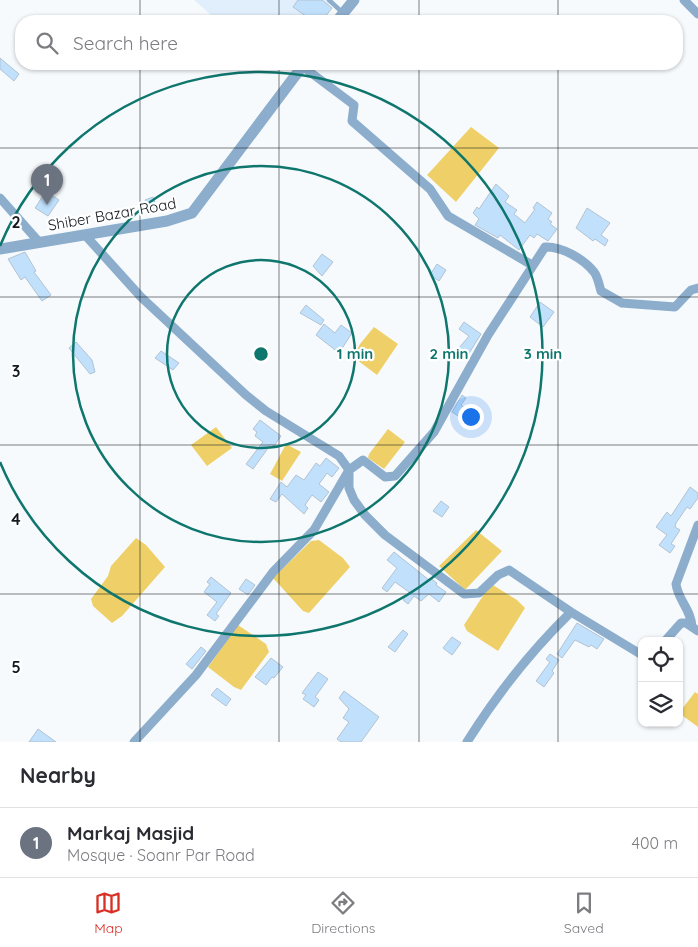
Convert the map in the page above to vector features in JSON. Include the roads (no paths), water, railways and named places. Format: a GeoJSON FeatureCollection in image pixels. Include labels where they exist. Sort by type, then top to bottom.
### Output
{"type":"FeatureCollection","features":[{"type":"Feature","properties":{"kind":"street"},"geometry":{"type":"LineString","coordinates":[[342,15],[354,0]]}},
{"type":"Feature","properties":{"kind":"street"},"geometry":{"type":"LineString","coordinates":[[684,0],[698,14]]}},
{"type":"Feature","properties":{"kind":"street","name":"Shiber Bazar Road"},"geometry":{"type":"LineString","coordinates":[[0,249],[167,221],[192,213],[299,70]]}},
{"type":"Feature","properties":{"kind":"street"},"geometry":{"type":"LineString","coordinates":[[309,70],[354,105],[352,121],[430,190],[448,216],[532,265]]}},
{"type":"Feature","properties":{"kind":"street"},"geometry":{"type":"LineString","coordinates":[[0,198],[39,242]]}},
{"type":"Feature","properties":{"kind":"street"},"geometry":{"type":"LineString","coordinates":[[85,235],[141,297],[246,395],[266,411],[339,456],[349,470],[349,488],[354,500],[365,515],[385,535],[464,594],[479,593],[498,575],[509,570],[571,612],[638,653]]}},
{"type":"Feature","properties":{"kind":"street"},"geometry":{"type":"LineString","coordinates":[[134,742],[196,675],[272,572],[314,530],[349,470],[363,460],[385,477],[394,476],[434,432],[488,335],[545,246],[560,249],[586,264],[595,273],[601,291],[622,303],[675,307],[691,290],[698,288]]}},
{"type":"Feature","properties":{"kind":"street"},"geometry":{"type":"LineString","coordinates":[[695,629],[691,616],[677,592],[676,584],[698,525]]}},
{"type":"Feature","properties":{"kind":"street"},"geometry":{"type":"LineString","coordinates":[[467,742],[514,674],[538,644],[571,612]]}},
{"type":"Feature","properties":{"kind":"street"},"geometry":{"type":"LineString","coordinates":[[669,637],[681,623],[686,623],[695,629]]}},
{"type":"Feature","properties":{"kind":"lane"},"geometry":{"type":"LineString","coordinates":[[329,0],[339,15]]}},
{"type":"Feature","properties":{"kind":"place","name":"Markaj Masjid"},"geometry":{"type":"Point","coordinates":[47,205]}}]}
